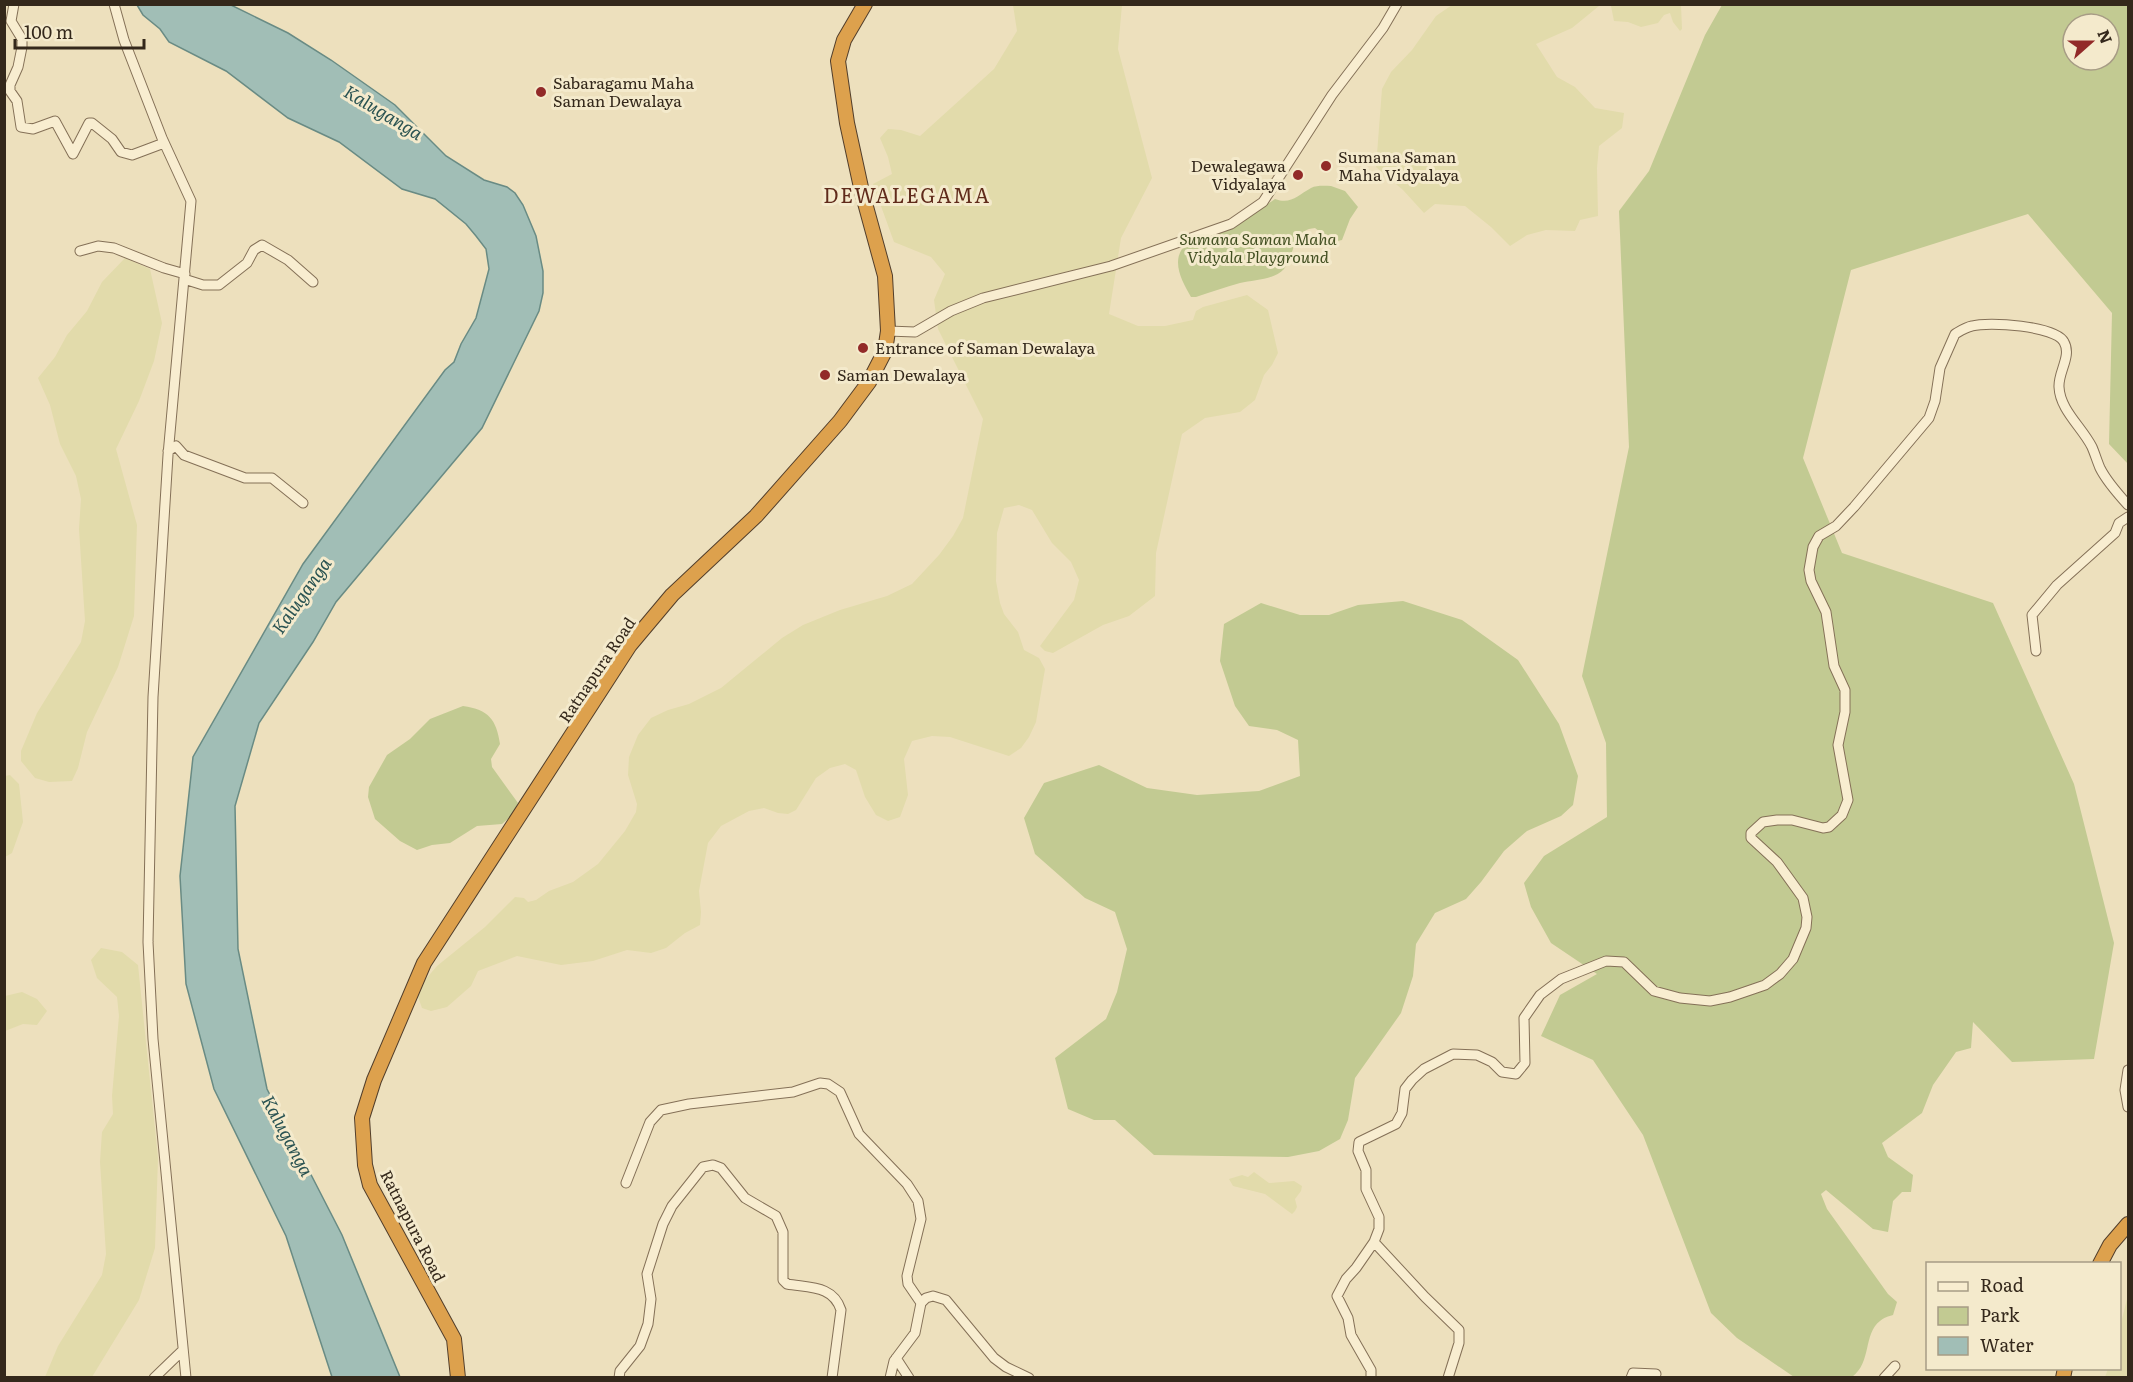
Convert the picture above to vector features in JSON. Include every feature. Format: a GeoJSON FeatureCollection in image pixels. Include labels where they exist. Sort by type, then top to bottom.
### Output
{"type":"FeatureCollection","features":[{"type":"Feature","properties":{"kind":"highway","name":"Ratnapura Road"},"geometry":{"type":"LineString","coordinates":[[458,1377],[454,1339],[370,1185],[365,1165],[362,1118],[374,1080],[424,963],[630,645],[672,595],[756,516],[840,421],[869,382],[885,351],[888,331],[885,276],[859,180],[847,123],[838,61],[844,40],[865,4]]}},
{"type":"Feature","properties":{"kind":"highway"},"geometry":{"type":"LineString","coordinates":[[2101,1262],[2110,1245],[2128,1224]]}},
{"type":"Feature","properties":{"kind":"street"},"geometry":{"type":"LineString","coordinates":[[14,4],[11,21],[22,39],[22,47],[18,67],[9,85],[17,101],[21,127],[33,129],[55,121],[73,154],[89,123],[112,139],[121,152],[132,156],[164,143]]}},
{"type":"Feature","properties":{"kind":"street"},"geometry":{"type":"LineString","coordinates":[[114,4],[124,40],[164,143],[191,201],[168,451],[153,698],[148,942],[153,1039],[186,1377]]}},
{"type":"Feature","properties":{"kind":"street"},"geometry":{"type":"LineString","coordinates":[[888,331],[915,332],[951,311],[982,298],[1111,266],[1231,224],[1263,202],[1332,95],[1383,28],[1397,4]]}},
{"type":"Feature","properties":{"kind":"street"},"geometry":{"type":"LineString","coordinates":[[80,251],[98,246],[114,248],[203,285],[219,285],[247,263],[254,250],[262,245],[288,260],[313,282]]}},
{"type":"Feature","properties":{"kind":"street"},"geometry":{"type":"LineString","coordinates":[[1371,1377],[1371,1370],[1351,1335],[1348,1318],[1337,1296],[1374,1242],[1379,1229],[1379,1217],[1366,1189],[1366,1170],[1358,1151],[1359,1142],[1396,1124],[1402,1113],[1405,1089],[1412,1080],[1424,1069],[1453,1054],[1476,1054],[1492,1062],[1502,1071],[1516,1074],[1525,1063],[1524,1018],[1540,995],[1561,979],[1606,961],[1624,962],[1654,991],[1680,998],[1710,1001],[1765,985],[1780,974],[1793,959],[1806,928],[1807,917],[1803,898],[1777,862],[1751,838],[1751,832],[1763,822],[1777,820],[1792,820],[1823,828],[1829,827],[1842,815],[1848,800],[1838,745],[1845,712],[1845,690],[1834,666],[1826,612],[1811,581],[1809,570],[1813,547],[1819,536],[1836,526],[1929,418],[1935,401],[1940,368],[1955,334],[1973,325],[2005,324],[2044,330],[2062,339],[2067,353],[2058,384],[2060,393],[2068,413],[2092,447],[2101,470],[2116,493],[2128,505]]}},
{"type":"Feature","properties":{"kind":"street"},"geometry":{"type":"LineString","coordinates":[[168,451],[176,446],[184,455],[245,478],[272,478],[303,503]]}},
{"type":"Feature","properties":{"kind":"street"},"geometry":{"type":"LineString","coordinates":[[2036,651],[2032,615],[2057,585],[2115,533],[2119,523],[2128,518]]}},
{"type":"Feature","properties":{"kind":"street"},"geometry":{"type":"LineString","coordinates":[[2128,1070],[2126,1090],[2128,1107]]}},
{"type":"Feature","properties":{"kind":"street"},"geometry":{"type":"LineString","coordinates":[[626,1183],[650,1122],[662,1110],[689,1104],[793,1092],[820,1083],[828,1084],[840,1092],[859,1134],[907,1184],[918,1201],[921,1219],[907,1276],[908,1284],[921,1303]]}},
{"type":"Feature","properties":{"kind":"street"},"geometry":{"type":"LineString","coordinates":[[619,1377],[620,1371],[640,1346],[648,1324],[651,1299],[646,1274],[663,1224],[672,1206],[704,1167],[712,1165],[721,1168],[745,1198],[776,1216],[783,1232],[783,1280],[787,1284],[827,1291],[838,1300],[841,1310],[832,1377]]}},
{"type":"Feature","properties":{"kind":"street"},"geometry":{"type":"LineString","coordinates":[[1374,1242],[1459,1330],[1459,1343],[1448,1377]]}},
{"type":"Feature","properties":{"kind":"street"},"geometry":{"type":"LineString","coordinates":[[890,1377],[896,1358],[915,1333],[921,1303],[933,1296],[946,1300],[994,1358],[1006,1367],[1029,1377]]}},
{"type":"Feature","properties":{"kind":"street"},"geometry":{"type":"LineString","coordinates":[[154,1377],[183,1350]]}},
{"type":"Feature","properties":{"kind":"street"},"geometry":{"type":"LineString","coordinates":[[896,1358],[909,1377]]}},
{"type":"Feature","properties":{"kind":"street"},"geometry":{"type":"LineString","coordinates":[[1884,1377],[1895,1366]]}},
{"type":"Feature","properties":{"kind":"street"},"geometry":{"type":"LineString","coordinates":[[1631,1377],[1633,1373],[1656,1374]]}},
{"type":"Feature","properties":{"kind":"shaded area"},"geometry":{"type":"Polygon","coordinates":[[[1013,5],[1122,5],[1118,49],[1152,178],[1121,238],[1109,314],[1138,326],[1165,326],[1193,320],[1196,311],[1203,307],[1247,295],[1268,310],[1278,353],[1264,375],[1255,400],[1240,412],[1205,418],[1182,434],[1156,553],[1155,596],[1129,616],[1103,625],[1053,653],[1045,651],[1040,646],[1074,600],[1079,580],[1071,562],[1052,543],[1032,510],[1019,505],[1004,508],[997,533],[996,581],[1000,603],[1004,614],[1018,632],[1024,650],[1039,658],[1045,669],[1036,722],[1021,748],[1009,756],[950,737],[932,736],[912,741],[904,759],[908,795],[900,817],[888,821],[876,815],[865,797],[856,770],[845,764],[830,768],[816,778],[796,810],[788,814],[764,808],[749,811],[721,826],[708,843],[699,891],[700,925],[666,948],[651,953],[627,950],[593,961],[561,965],[517,956],[478,971],[471,986],[447,1007],[431,1011],[422,1008],[417,994],[425,980],[437,966],[485,927],[515,897],[524,898],[528,902],[536,900],[549,891],[573,882],[598,864],[625,831],[636,812],[637,804],[628,775],[629,757],[638,735],[651,718],[689,704],[721,688],[782,638],[803,625],[840,610],[887,596],[912,584],[953,536],[963,518],[983,419],[938,329],[934,300],[945,274],[931,257],[894,242],[873,184],[892,174],[880,138],[888,129],[901,130],[920,136],[994,69],[1017,31],[1013,5]]]}},
{"type":"Feature","properties":{"kind":"shaded area"},"geometry":{"type":"Polygon","coordinates":[[[1452,5],[1681,5],[1682,29],[1680,31],[1670,13],[1664,15],[1658,23],[1641,27],[1628,22],[1614,21],[1611,6],[1599,6],[1572,28],[1536,44],[1557,77],[1575,87],[1595,108],[1624,113],[1622,128],[1599,146],[1598,216],[1580,220],[1575,231],[1546,230],[1527,235],[1510,246],[1465,206],[1435,204],[1424,213],[1403,190],[1376,167],[1382,89],[1391,72],[1412,50],[1436,16],[1452,5]]]}},
{"type":"Feature","properties":{"kind":"shaded area"},"geometry":{"type":"Polygon","coordinates":[[[125,258],[150,269],[162,323],[154,361],[139,401],[116,449],[137,525],[134,616],[118,667],[87,732],[78,768],[72,781],[49,782],[35,778],[21,761],[21,751],[37,713],[81,642],[85,621],[79,529],[81,499],[76,476],[60,444],[50,405],[38,378],[55,357],[67,335],[87,311],[102,282],[125,258]]]}},
{"type":"Feature","properties":{"kind":"shaded area"},"geometry":{"type":"Polygon","coordinates":[[[10,775],[19,784],[23,822],[12,853],[5,857],[5,776],[10,775]]]}},
{"type":"Feature","properties":{"kind":"shaded area"},"geometry":{"type":"Polygon","coordinates":[[[101,948],[122,952],[138,965],[158,1158],[155,1248],[139,1300],[92,1377],[45,1377],[58,1346],[102,1275],[106,1254],[100,1162],[102,1132],[113,1114],[112,1096],[119,1016],[117,997],[97,978],[91,960],[101,948]]]}},
{"type":"Feature","properties":{"kind":"shaded area"},"geometry":{"type":"Polygon","coordinates":[[[22,992],[37,999],[47,1011],[37,1025],[23,1024],[5,1031],[5,996],[22,992]]]}},
{"type":"Feature","properties":{"kind":"shaded area"},"geometry":{"type":"Polygon","coordinates":[[[1254,1172],[1269,1183],[1294,1181],[1302,1186],[1295,1199],[1297,1207],[1292,1214],[1265,1194],[1233,1186],[1229,1179],[1242,1175],[1248,1177],[1254,1172]]]}},
{"type":"Feature","properties":{"kind":"shaded area"},"geometry":{"type":"Polygon","coordinates":[[[2128,1295],[2128,1377],[2105,1377],[2108,1370],[2121,1370],[2121,1323],[2128,1295]]]}},
{"type":"Feature","properties":{"kind":"green space"},"geometry":{"type":"Polygon","coordinates":[[[1722,5],[2128,5],[2128,464],[2109,444],[2112,313],[2028,214],[1851,270],[1803,458],[1842,553],[1993,603],[2074,784],[2114,943],[2094,1059],[2012,1062],[1973,1022],[1971,1048],[1956,1052],[1933,1085],[1922,1113],[1882,1143],[1888,1157],[1913,1175],[1911,1192],[1902,1192],[1893,1201],[1888,1232],[1873,1229],[1826,1190],[1821,1194],[1827,1209],[1888,1294],[1897,1302],[1893,1315],[1883,1319],[1871,1333],[1862,1364],[1852,1377],[1794,1377],[1737,1338],[1711,1313],[1643,1135],[1593,1060],[1541,1036],[1560,995],[1597,974],[1551,943],[1531,907],[1524,883],[1544,856],[1607,817],[1606,743],[1582,676],[1629,447],[1619,211],[1649,171],[1705,35],[1722,5]]]}},
{"type":"Feature","properties":{"kind":"green space","name":"Sumana Saman Maha Vidyala Playground"},"geometry":{"type":"Polygon","coordinates":[[[1331,186],[1345,191],[1358,207],[1350,219],[1342,240],[1333,242],[1315,228],[1307,230],[1298,238],[1288,263],[1280,273],[1191,297],[1178,267],[1182,249],[1239,224],[1275,199],[1286,201],[1313,187],[1331,186]]]}},
{"type":"Feature","properties":{"kind":"green space"},"geometry":{"type":"Polygon","coordinates":[[[1403,601],[1462,620],[1518,660],[1559,724],[1578,776],[1573,805],[1561,816],[1527,831],[1504,851],[1466,899],[1435,913],[1416,944],[1413,976],[1401,1013],[1355,1078],[1348,1120],[1340,1139],[1319,1151],[1288,1157],[1154,1155],[1115,1120],[1094,1120],[1068,1109],[1055,1058],[1106,1019],[1117,992],[1127,949],[1115,912],[1085,898],[1035,854],[1024,818],[1044,783],[1099,765],[1147,788],[1197,795],[1259,791],[1300,776],[1298,740],[1277,730],[1249,726],[1235,706],[1220,661],[1224,624],[1261,603],[1300,615],[1329,615],[1358,605],[1403,601]]]}},
{"type":"Feature","properties":{"kind":"green space"},"geometry":{"type":"Polygon","coordinates":[[[463,706],[485,713],[493,722],[500,744],[491,759],[492,767],[518,803],[510,817],[502,824],[477,826],[450,843],[417,850],[400,841],[375,819],[368,797],[369,787],[387,755],[410,739],[430,719],[463,706]]]}},
{"type":"Feature","properties":{"kind":"water","name":"Kaluganga"},"geometry":{"type":"Polygon","coordinates":[[[137,5],[231,5],[288,33],[331,60],[395,105],[446,156],[484,180],[507,187],[515,193],[523,205],[536,236],[543,271],[543,293],[539,311],[482,428],[336,602],[313,642],[259,723],[235,806],[238,949],[267,1089],[342,1235],[400,1377],[332,1377],[286,1236],[214,1089],[186,984],[180,876],[193,757],[303,564],[445,370],[454,362],[476,318],[489,269],[486,249],[466,224],[435,199],[402,189],[339,142],[288,118],[226,71],[169,42],[160,29],[143,15],[137,5]]]}},
{"type":"Feature","properties":{"kind":"place","name":"Sabaragamu Maha Saman Dewalaya"},"geometry":{"type":"Point","coordinates":[541,92]}},
{"type":"Feature","properties":{"kind":"place","name":"Sumana Saman Maha Vidyalaya"},"geometry":{"type":"Point","coordinates":[1326,166]}},
{"type":"Feature","properties":{"kind":"place","name":"Dewalegawa Vidyalaya"},"geometry":{"type":"Point","coordinates":[1298,175]}},
{"type":"Feature","properties":{"kind":"place","name":"Entrance of Saman Dewalaya"},"geometry":{"type":"Point","coordinates":[863,348]}},
{"type":"Feature","properties":{"kind":"place","name":"Saman Dewalaya"},"geometry":{"type":"Point","coordinates":[825,375]}},
{"type":"Feature","properties":{"kind":"district","name":"DEWALEGAMA"},"geometry":{"type":"Point","coordinates":[907,196]}}]}
